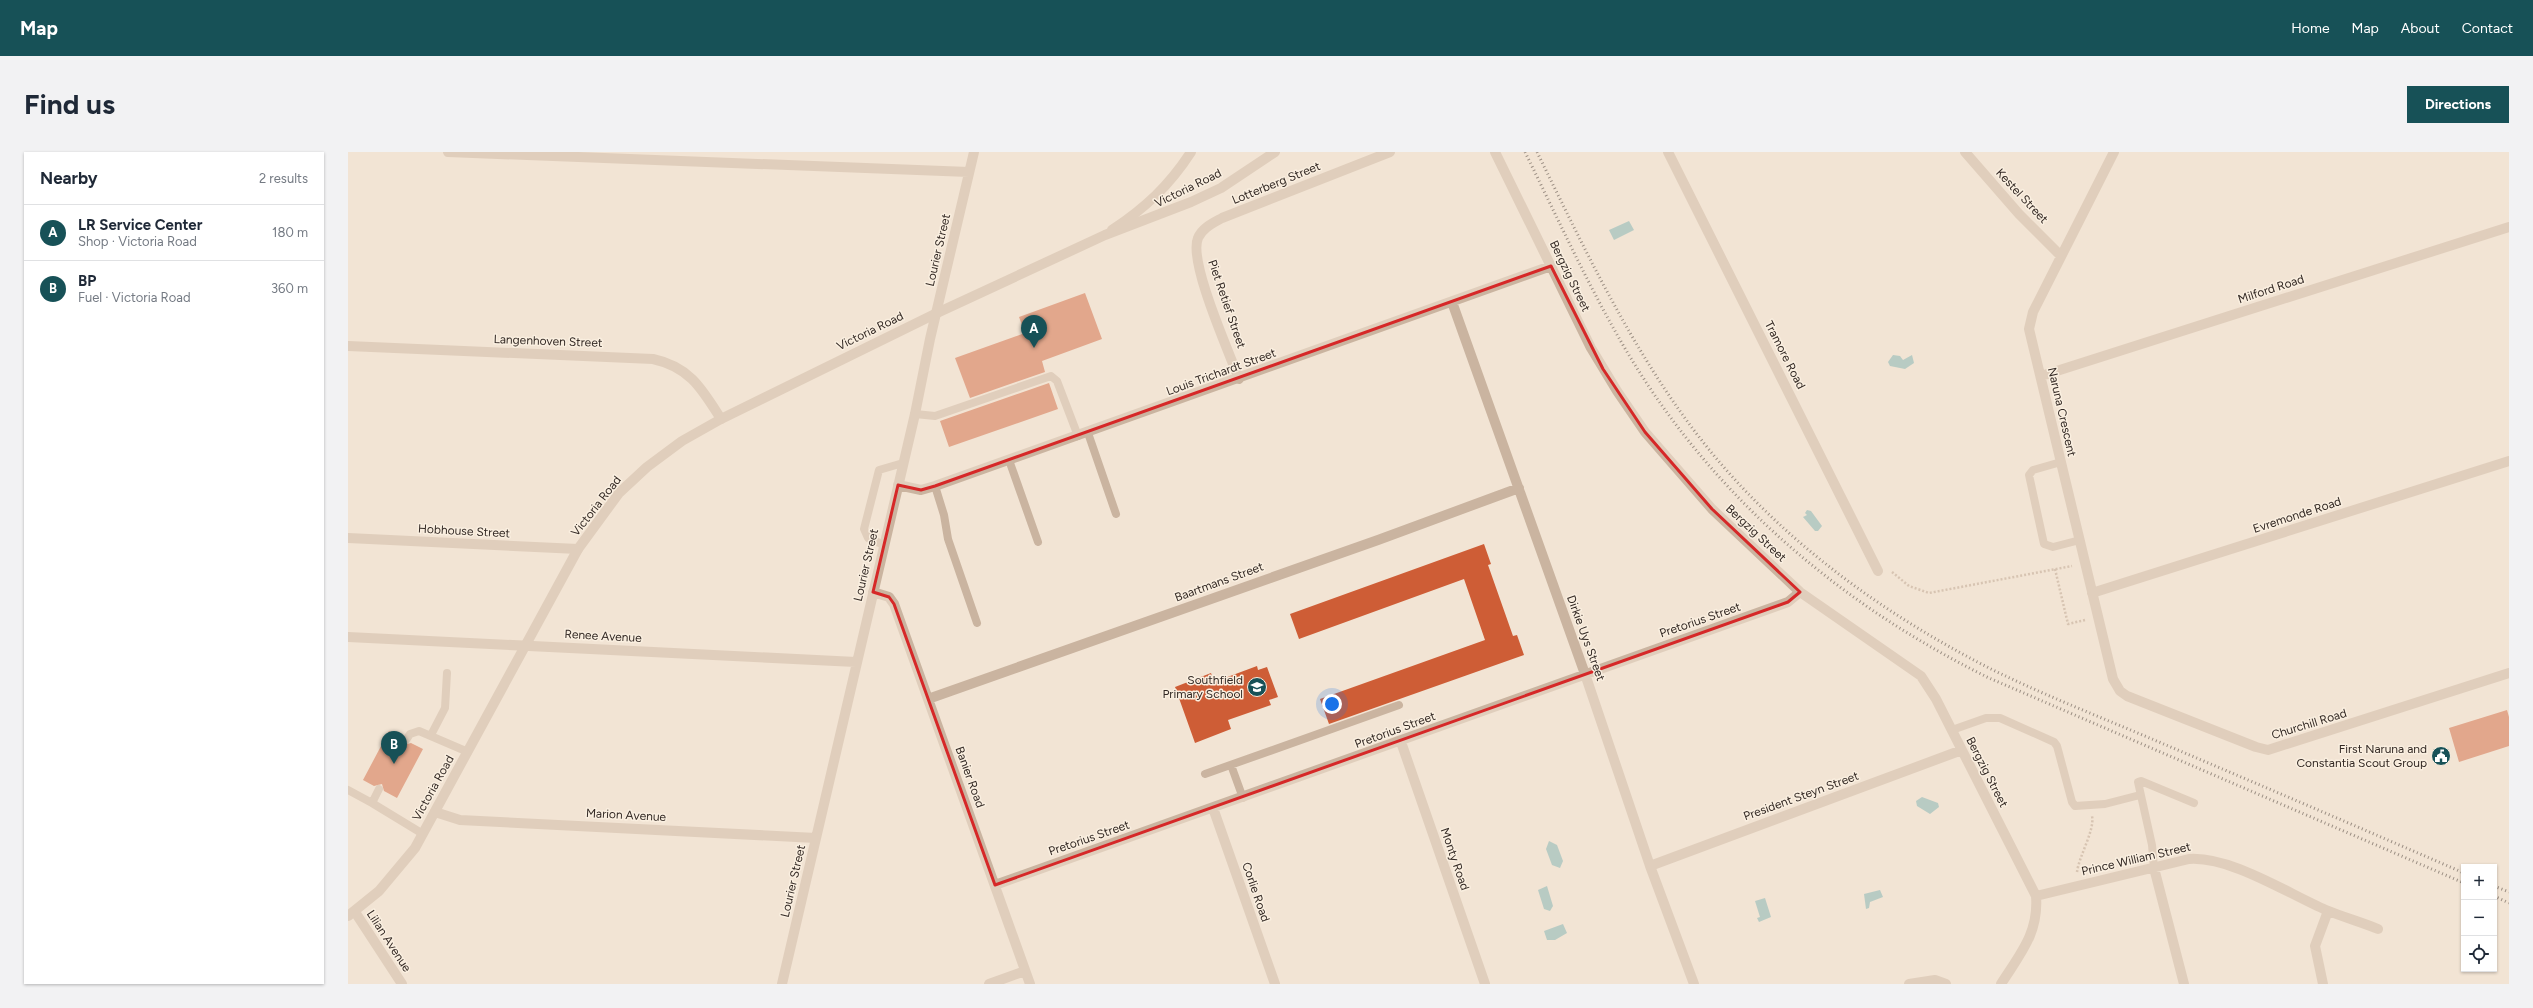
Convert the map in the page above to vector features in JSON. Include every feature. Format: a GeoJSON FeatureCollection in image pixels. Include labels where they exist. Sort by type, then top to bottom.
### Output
{"type":"FeatureCollection","features":[{"type":"Feature","properties":{"kind":"street"},"geometry":{"type":"LineString","coordinates":[[448,152],[969,172]]}},
{"type":"Feature","properties":{"kind":"street","name":"Lourier Street"},"geometry":{"type":"LineString","coordinates":[[782,984],[915,414],[974,152]]}},
{"type":"Feature","properties":{"kind":"street","name":"Victoria Road"},"geometry":{"type":"LineString","coordinates":[[1105,235],[1153,200],[1180,169],[1191,152]]}},
{"type":"Feature","properties":{"kind":"street","name":"Victoria Road"},"geometry":{"type":"LineString","coordinates":[[351,914],[392,878],[423,834],[578,549],[619,493],[647,467],[682,440],[721,419],[937,313],[1105,235],[1197,200],[1221,188],[1275,152]]}},
{"type":"Feature","properties":{"kind":"street","name":"Lotterberg Street"},"geometry":{"type":"LineString","coordinates":[[1198,237],[1205,229],[1222,218],[1390,152]]}},
{"type":"Feature","properties":{"kind":"street","name":"Bergzig Street"},"geometry":{"type":"LineString","coordinates":[[1495,152],[1603,369],[1645,432],[1712,509],[1800,592],[1920,676],[1936,699],[2036,896]]}},
{"type":"Feature","properties":{"kind":"street","name":"Tramore Road"},"geometry":{"type":"LineString","coordinates":[[1668,152],[1878,571]]}},
{"type":"Feature","properties":{"kind":"street","name":"Kestel Street"},"geometry":{"type":"LineString","coordinates":[[1965,152],[2019,214],[2061,256]]}},
{"type":"Feature","properties":{"kind":"street","name":"Naruna Crescent"},"geometry":{"type":"LineString","coordinates":[[2114,152],[2033,312],[2030,323],[2040,376],[2113,679],[2120,691]]}},
{"type":"Feature","properties":{"kind":"street","name":"Milford Road"},"geometry":{"type":"LineString","coordinates":[[2040,376],[2509,227]]}},
{"type":"Feature","properties":{"kind":"street","name":"Piet Retief Street"},"geometry":{"type":"LineString","coordinates":[[1198,237],[1196,248],[1200,273],[1239,379]]}},
{"type":"Feature","properties":{"kind":"street","name":"Louis Trichardt Street"},"geometry":{"type":"LineString","coordinates":[[898,484],[920,490],[935,486],[1088,433],[1551,266]]}},
{"type":"Feature","properties":{"kind":"street","name":"Dirkie Uys Street"},"geometry":{"type":"LineString","coordinates":[[1452,302],[1585,674],[1650,866],[1694,984]]}},
{"type":"Feature","properties":{"kind":"street","name":"Langenhoven Street"},"geometry":{"type":"LineString","coordinates":[[348,346],[653,359],[668,362],[693,378],[721,419]]}},
{"type":"Feature","properties":{"kind":"street","name":"Evremonde Road"},"geometry":{"type":"LineString","coordinates":[[2092,593],[2509,461]]}},
{"type":"Feature","properties":{"kind":"street","name":"Baartmans Street"},"geometry":{"type":"LineString","coordinates":[[928,699],[1378,540],[1519,488]]}},
{"type":"Feature","properties":{"kind":"street","name":"Hobhouse Street"},"geometry":{"type":"LineString","coordinates":[[348,538],[578,549]]}},
{"type":"Feature","properties":{"kind":"street","name":"Banier Road"},"geometry":{"type":"LineString","coordinates":[[873,592],[892,600],[1030,984]]}},
{"type":"Feature","properties":{"kind":"street","name":"Pretorius Street"},"geometry":{"type":"LineString","coordinates":[[995,885],[1401,742],[1585,674],[1788,602],[1800,592]]}},
{"type":"Feature","properties":{"kind":"street","name":"Renee Avenue"},"geometry":{"type":"LineString","coordinates":[[348,638],[526,645],[856,662]]}},
{"type":"Feature","properties":{"kind":"street","name":"Churchill Road"},"geometry":{"type":"LineString","coordinates":[[2120,691],[2127,696],[2256,747],[2268,750],[2509,672]]}},
{"type":"Feature","properties":{"kind":"street","name":"Monty Road"},"geometry":{"type":"LineString","coordinates":[[1401,742],[1485,984]]}},
{"type":"Feature","properties":{"kind":"street","name":"President Steyn Street"},"geometry":{"type":"LineString","coordinates":[[1650,866],[1962,750]]}},
{"type":"Feature","properties":{"kind":"street","name":"Corlie Road"},"geometry":{"type":"LineString","coordinates":[[1213,808],[1275,984]]}},
{"type":"Feature","properties":{"kind":"street","name":"Marion Avenue"},"geometry":{"type":"LineString","coordinates":[[435,812],[460,820],[816,838]]}},
{"type":"Feature","properties":{"kind":"street","name":"Prince William Street"},"geometry":{"type":"LineString","coordinates":[[2036,896],[2189,859],[2216,860],[2328,911],[2378,928]]}},
{"type":"Feature","properties":{"kind":"street"},"geometry":{"type":"LineString","coordinates":[[2154,868],[2184,984]]}},
{"type":"Feature","properties":{"kind":"street"},"geometry":{"type":"LineString","coordinates":[[2001,984],[2030,938],[2036,917],[2036,896]]}},
{"type":"Feature","properties":{"kind":"street"},"geometry":{"type":"LineString","coordinates":[[2323,984],[2315,946],[2328,911]]}},
{"type":"Feature","properties":{"kind":"street","name":"Lilian Avenue"},"geometry":{"type":"LineString","coordinates":[[351,914],[402,984]]}},
{"type":"Feature","properties":{"kind":"street"},"geometry":{"type":"LineString","coordinates":[[989,984],[1025,971]]}},
{"type":"Feature","properties":{"kind":"street"},"geometry":{"type":"LineString","coordinates":[[1909,984],[1935,980],[1946,984]]}},
{"type":"Feature","properties":{"kind":"lane"},"geometry":{"type":"LineString","coordinates":[[915,414],[935,416],[1051,376],[1057,381],[1078,436]]}},
{"type":"Feature","properties":{"kind":"lane"},"geometry":{"type":"LineString","coordinates":[[1088,433],[1116,514]]}},
{"type":"Feature","properties":{"kind":"lane"},"geometry":{"type":"LineString","coordinates":[[1010,460],[1038,542]]}},
{"type":"Feature","properties":{"kind":"lane"},"geometry":{"type":"LineString","coordinates":[[2061,462],[2033,470],[2029,475],[2044,544],[2053,547],[2080,540]]}},
{"type":"Feature","properties":{"kind":"lane"},"geometry":{"type":"LineString","coordinates":[[884,545],[868,538],[864,529],[876,474],[883,467],[903,463]]}},
{"type":"Feature","properties":{"kind":"lane"},"geometry":{"type":"LineString","coordinates":[[935,486],[944,514],[948,540],[977,623]]}},
{"type":"Feature","properties":{"kind":"lane"},"geometry":{"type":"LineString","coordinates":[[431,735],[445,708],[447,674]]}},
{"type":"Feature","properties":{"kind":"lane"},"geometry":{"type":"LineString","coordinates":[[1205,774],[1399,705]]}},
{"type":"Feature","properties":{"kind":"lane"},"geometry":{"type":"LineString","coordinates":[[1952,730],[1992,717],[2000,718],[2054,742],[2060,753],[2072,802],[2075,806],[2089,806],[2140,795]]}},
{"type":"Feature","properties":{"kind":"lane"},"geometry":{"type":"LineString","coordinates":[[406,740],[414,732],[431,735],[468,752]]}},
{"type":"Feature","properties":{"kind":"lane"},"geometry":{"type":"LineString","coordinates":[[1232,765],[1243,798]]}},
{"type":"Feature","properties":{"kind":"lane"},"geometry":{"type":"LineString","coordinates":[[2154,868],[2152,845],[2140,795],[2139,781],[2194,803]]}},
{"type":"Feature","properties":{"kind":"lane"},"geometry":{"type":"LineString","coordinates":[[372,803],[379,789]]}},
{"type":"Feature","properties":{"kind":"lane"},"geometry":{"type":"LineString","coordinates":[[348,790],[423,834]]}},
{"type":"Feature","properties":{"kind":"path"},"geometry":{"type":"LineString","coordinates":[[1888,570],[1909,586],[1929,593],[2076,565]]}},
{"type":"Feature","properties":{"kind":"path"},"geometry":{"type":"LineString","coordinates":[[2055,569],[2068,624],[2088,619]]}},
{"type":"Feature","properties":{"kind":"path"},"geometry":{"type":"LineString","coordinates":[[2080,885],[2077,872],[2079,860],[2093,822],[2089,806]]}},
{"type":"Feature","properties":{"kind":"highlighted area"},"geometry":{"type":"Polygon","coordinates":[[[1551,266],[1603,369],[1645,432],[1712,509],[1800,592],[1788,602],[995,885],[894,604],[889,597],[873,592],[898,485],[921,490],[935,486],[1551,266]]]}},
{"type":"Feature","properties":{"kind":"water"},"geometry":{"type":"Polygon","coordinates":[[[1629,221],[1634,230],[1614,240],[1609,230],[1629,221]]]}},
{"type":"Feature","properties":{"kind":"water"},"geometry":{"type":"Polygon","coordinates":[[[1893,355],[1900,356],[1903,360],[1912,355],[1914,363],[1905,369],[1890,366],[1888,362],[1893,355]]]}},
{"type":"Feature","properties":{"kind":"water"},"geometry":{"type":"Polygon","coordinates":[[[1807,510],[1811,511],[1822,526],[1818,531],[1815,531],[1803,517],[1807,515],[1805,513],[1807,510]]]}},
{"type":"Feature","properties":{"kind":"water"},"geometry":{"type":"Polygon","coordinates":[[[1922,797],[1938,803],[1939,807],[1930,814],[1917,806],[1916,801],[1922,797]]]}},
{"type":"Feature","properties":{"kind":"water"},"geometry":{"type":"Polygon","coordinates":[[[1549,841],[1557,845],[1563,861],[1560,868],[1552,865],[1546,849],[1549,841]]]}},
{"type":"Feature","properties":{"kind":"water"},"geometry":{"type":"Polygon","coordinates":[[[1547,886],[1553,906],[1550,911],[1544,909],[1538,890],[1547,886]]]}},
{"type":"Feature","properties":{"kind":"water"},"geometry":{"type":"Polygon","coordinates":[[[1880,890],[1883,897],[1870,902],[1869,908],[1866,909],[1864,894],[1880,890]]]}},
{"type":"Feature","properties":{"kind":"water"},"geometry":{"type":"Polygon","coordinates":[[[1765,898],[1771,917],[1759,922],[1757,918],[1760,917],[1755,901],[1765,898]]]}},
{"type":"Feature","properties":{"kind":"water"},"geometry":{"type":"Polygon","coordinates":[[[1563,924],[1567,933],[1555,940],[1547,940],[1544,931],[1563,924]]]}},
{"type":"Feature","properties":{"kind":"building"},"geometry":{"type":"Polygon","coordinates":[[[1085,293],[1102,339],[1042,361],[1045,372],[970,398],[955,358],[1025,333],[1019,317],[1085,293]]]}},
{"type":"Feature","properties":{"kind":"building"},"geometry":{"type":"Polygon","coordinates":[[[1049,383],[1058,409],[949,447],[940,421],[1049,383]]]}},
{"type":"Feature","properties":{"kind":"building"},"geometry":{"type":"Polygon","coordinates":[[[1484,544],[1491,564],[1488,565],[1513,636],[1517,635],[1524,655],[1329,724],[1320,699],[1485,640],[1464,579],[1299,639],[1290,614],[1484,544]]]}},
{"type":"Feature","properties":{"kind":"building"},"geometry":{"type":"Polygon","coordinates":[[[1257,666],[1258,670],[1267,667],[1278,697],[1269,700],[1271,705],[1228,720],[1231,729],[1195,743],[1175,687],[1211,673],[1214,682],[1257,666]]]}},
{"type":"Feature","properties":{"kind":"building"},"geometry":{"type":"Polygon","coordinates":[[[2507,710],[2509,717],[2509,746],[2459,762],[2449,728],[2507,710]]]}},
{"type":"Feature","properties":{"kind":"building"},"geometry":{"type":"Polygon","coordinates":[[[389,731],[401,738],[403,745],[411,743],[423,749],[397,798],[384,791],[382,784],[374,786],[363,780],[389,731]]]}},
{"type":"Feature","properties":{"kind":"railway"},"geometry":{"type":"LineString","coordinates":[[1525,152],[1597,298],[1623,345],[1657,399],[1695,449],[1737,496],[1781,539],[1829,579],[1880,615],[1933,648],[1989,678],[2461,882]]}},
{"type":"Feature","properties":{"kind":"railway"},"geometry":{"type":"LineString","coordinates":[[1537,152],[1578,236],[1622,319],[1671,398],[1698,436],[1728,472],[1757,502],[1787,531],[1850,583],[1919,629],[1991,669],[2056,699],[2461,872]]}},
{"type":"Feature","properties":{"kind":"railway"},"geometry":{"type":"LineString","coordinates":[[2497,887],[2509,892]]}},
{"type":"Feature","properties":{"kind":"railway"},"geometry":{"type":"LineString","coordinates":[[2497,897],[2509,903]]}},
{"type":"Feature","properties":{"kind":"place","name":"LR Service Center"},"geometry":{"type":"Point","coordinates":[1034,348]}},
{"type":"Feature","properties":{"kind":"place","name":"Southfield Primary School"},"geometry":{"type":"Point","coordinates":[1257,687]}},
{"type":"Feature","properties":{"kind":"place","name":"First Naruna and Constantia Scout Group"},"geometry":{"type":"Point","coordinates":[2441,756]}},
{"type":"Feature","properties":{"kind":"place","name":"BP"},"geometry":{"type":"Point","coordinates":[394,764]}}]}
